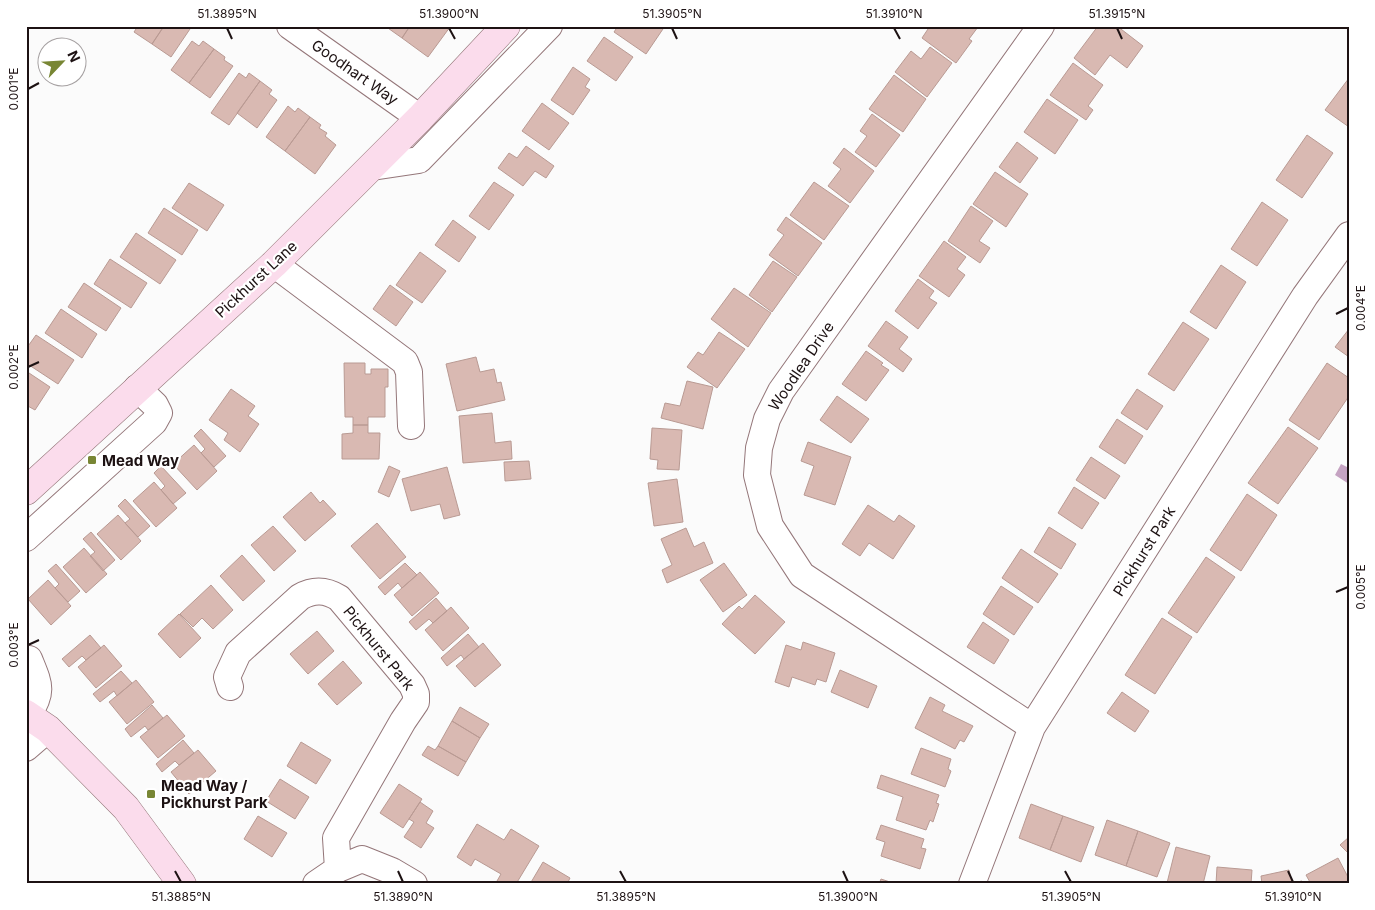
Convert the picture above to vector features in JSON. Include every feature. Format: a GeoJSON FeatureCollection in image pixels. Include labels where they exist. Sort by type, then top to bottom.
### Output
{"type":"FeatureCollection","features":[{"type":"Feature","properties":{"kind":"main road","name":"Pickhurst Lane"},"geometry":{"type":"LineString","coordinates":[[26,491],[274,264],[420,118],[506,26]]}},
{"type":"Feature","properties":{"kind":"main road"},"geometry":{"type":"LineString","coordinates":[[34,719],[126,808],[182,884]]}},
{"type":"Feature","properties":{"kind":"street","name":"Goodhart Way"},"geometry":{"type":"LineString","coordinates":[[290,26],[420,118]]}},
{"type":"Feature","properties":{"kind":"street"},"geometry":{"type":"LineString","coordinates":[[372,167],[419,160],[549,26]]}},
{"type":"Feature","properties":{"kind":"street","name":"Woodlea Drive"},"geometry":{"type":"LineString","coordinates":[[1032,727],[802,575],[770,526],[757,475],[759,448],[767,419],[781,391],[1041,26]]}},
{"type":"Feature","properties":{"kind":"street","name":"Pickhurst Park"},"geometry":{"type":"LineString","coordinates":[[972,884],[1032,727],[1305,296],[1349,235]]}},
{"type":"Feature","properties":{"kind":"street"},"geometry":{"type":"LineString","coordinates":[[274,264],[405,362],[409,372],[411,426]]}},
{"type":"Feature","properties":{"kind":"street"},"geometry":{"type":"LineString","coordinates":[[26,538],[154,422],[159,413],[155,405],[138,388]]}},
{"type":"Feature","properties":{"kind":"street","name":"Pickhurst Park"},"geometry":{"type":"LineString","coordinates":[[230,688],[227,676],[238,653],[300,597],[308,592],[321,591],[339,598],[412,685],[416,694],[416,702],[403,721],[336,838],[338,869]]}},
{"type":"Feature","properties":{"kind":"street"},"geometry":{"type":"LineString","coordinates":[[26,748],[39,693],[36,677],[29,659]]}},
{"type":"Feature","properties":{"kind":"street"},"geometry":{"type":"LineString","coordinates":[[316,884],[338,869],[362,859],[392,871],[414,884]]}},
{"type":"Feature","properties":{"kind":"shaded area"},"geometry":{"type":"Polygon","coordinates":[[[1341,464],[1349,468],[1349,484],[1335,475],[1341,464]]]}},
{"type":"Feature","properties":{"kind":"building"},"geometry":{"type":"Polygon","coordinates":[[[138,26],[164,26],[152,44],[134,32],[138,26]]]}},
{"type":"Feature","properties":{"kind":"building"},"geometry":{"type":"Polygon","coordinates":[[[164,26],[192,26],[171,57],[152,44],[164,26]]]}},
{"type":"Feature","properties":{"kind":"building"},"geometry":{"type":"Polygon","coordinates":[[[385,26],[410,26],[402,38],[385,26]]]}},
{"type":"Feature","properties":{"kind":"building"},"geometry":{"type":"Polygon","coordinates":[[[410,26],[450,27],[428,57],[402,38],[410,26]]]}},
{"type":"Feature","properties":{"kind":"building"},"geometry":{"type":"Polygon","coordinates":[[[618,26],[665,26],[646,54],[614,32],[618,26]]]}},
{"type":"Feature","properties":{"kind":"building"},"geometry":{"type":"Polygon","coordinates":[[[930,26],[978,27],[969,39],[972,41],[956,63],[922,38],[930,26]]]}},
{"type":"Feature","properties":{"kind":"building"},"geometry":{"type":"Polygon","coordinates":[[[1098,26],[1117,26],[1143,46],[1127,68],[1110,55],[1095,75],[1074,58],[1098,26]]]}},
{"type":"Feature","properties":{"kind":"building"},"geometry":{"type":"Polygon","coordinates":[[[604,37],[633,57],[616,81],[587,61],[604,37]]]}},
{"type":"Feature","properties":{"kind":"building"},"geometry":{"type":"Polygon","coordinates":[[[192,41],[199,46],[203,41],[214,49],[189,83],[171,70],[192,41]]]}},
{"type":"Feature","properties":{"kind":"building"},"geometry":{"type":"Polygon","coordinates":[[[930,47],[952,63],[927,97],[895,72],[911,51],[921,59],[930,47]]]}},
{"type":"Feature","properties":{"kind":"building"},"geometry":{"type":"Polygon","coordinates":[[[214,49],[225,57],[224,60],[233,66],[210,98],[189,83],[214,49]]]}},
{"type":"Feature","properties":{"kind":"building"},"geometry":{"type":"Polygon","coordinates":[[[1073,63],[1103,85],[1088,106],[1093,110],[1086,120],[1050,95],[1073,63]]]}},
{"type":"Feature","properties":{"kind":"building"},"geometry":{"type":"Polygon","coordinates":[[[573,67],[590,79],[585,87],[590,90],[573,115],[551,100],[573,67]]]}},
{"type":"Feature","properties":{"kind":"building"},"geometry":{"type":"Polygon","coordinates":[[[239,73],[246,78],[249,73],[260,81],[229,125],[211,113],[239,73]]]}},
{"type":"Feature","properties":{"kind":"building"},"geometry":{"type":"Polygon","coordinates":[[[894,75],[926,99],[903,132],[869,109],[894,75]]]}},
{"type":"Feature","properties":{"kind":"building"},"geometry":{"type":"Polygon","coordinates":[[[1349,78],[1349,127],[1325,110],[1349,78]]]}},
{"type":"Feature","properties":{"kind":"building"},"geometry":{"type":"Polygon","coordinates":[[[260,81],[272,90],[269,94],[277,100],[257,128],[237,113],[260,81]]]}},
{"type":"Feature","properties":{"kind":"building"},"geometry":{"type":"Polygon","coordinates":[[[1047,99],[1078,120],[1055,154],[1024,132],[1047,99]]]}},
{"type":"Feature","properties":{"kind":"building"},"geometry":{"type":"Polygon","coordinates":[[[542,103],[569,123],[549,150],[522,131],[542,103]]]}},
{"type":"Feature","properties":{"kind":"building"},"geometry":{"type":"Polygon","coordinates":[[[288,106],[295,112],[298,108],[310,117],[285,151],[266,137],[288,106]]]}},
{"type":"Feature","properties":{"kind":"building"},"geometry":{"type":"Polygon","coordinates":[[[872,114],[900,135],[876,167],[855,152],[867,136],[860,131],[872,114]]]}},
{"type":"Feature","properties":{"kind":"building"},"geometry":{"type":"Polygon","coordinates":[[[310,117],[321,125],[319,128],[327,133],[325,136],[336,145],[315,174],[285,151],[310,117]]]}},
{"type":"Feature","properties":{"kind":"building"},"geometry":{"type":"Polygon","coordinates":[[[1307,135],[1333,153],[1302,198],[1276,180],[1307,135]]]}},
{"type":"Feature","properties":{"kind":"building"},"geometry":{"type":"Polygon","coordinates":[[[1017,142],[1038,158],[1020,183],[999,167],[1017,142]]]}},
{"type":"Feature","properties":{"kind":"building"},"geometry":{"type":"Polygon","coordinates":[[[526,146],[554,166],[546,178],[535,171],[523,186],[498,168],[509,153],[517,158],[526,146]]]}},
{"type":"Feature","properties":{"kind":"building"},"geometry":{"type":"Polygon","coordinates":[[[844,148],[874,171],[850,203],[828,186],[841,169],[833,163],[844,148]]]}},
{"type":"Feature","properties":{"kind":"building"},"geometry":{"type":"Polygon","coordinates":[[[995,172],[1028,194],[1006,227],[973,204],[995,172]]]}},
{"type":"Feature","properties":{"kind":"building"},"geometry":{"type":"Polygon","coordinates":[[[494,182],[514,195],[489,230],[469,216],[494,182]]]}},
{"type":"Feature","properties":{"kind":"building"},"geometry":{"type":"Polygon","coordinates":[[[814,182],[849,206],[824,240],[790,215],[814,182]]]}},
{"type":"Feature","properties":{"kind":"building"},"geometry":{"type":"Polygon","coordinates":[[[189,183],[224,205],[207,231],[172,208],[189,183]]]}},
{"type":"Feature","properties":{"kind":"building"},"geometry":{"type":"Polygon","coordinates":[[[1262,202],[1288,220],[1257,266],[1231,249],[1262,202]]]}},
{"type":"Feature","properties":{"kind":"building"},"geometry":{"type":"Polygon","coordinates":[[[971,206],[993,221],[979,241],[990,248],[980,263],[948,241],[971,206]]]}},
{"type":"Feature","properties":{"kind":"building"},"geometry":{"type":"Polygon","coordinates":[[[164,208],[198,230],[182,255],[148,233],[164,208]]]}},
{"type":"Feature","properties":{"kind":"building"},"geometry":{"type":"Polygon","coordinates":[[[786,217],[822,243],[798,276],[769,255],[784,235],[777,230],[786,217]]]}},
{"type":"Feature","properties":{"kind":"building"},"geometry":{"type":"Polygon","coordinates":[[[453,220],[476,237],[459,262],[435,245],[453,220]]]}},
{"type":"Feature","properties":{"kind":"building"},"geometry":{"type":"Polygon","coordinates":[[[136,233],[176,260],[160,284],[120,257],[136,233]]]}},
{"type":"Feature","properties":{"kind":"building"},"geometry":{"type":"Polygon","coordinates":[[[944,241],[966,257],[957,269],[965,275],[949,297],[919,276],[944,241]]]}},
{"type":"Feature","properties":{"kind":"building"},"geometry":{"type":"Polygon","coordinates":[[[420,252],[446,271],[422,303],[396,285],[420,252]]]}},
{"type":"Feature","properties":{"kind":"building"},"geometry":{"type":"Polygon","coordinates":[[[110,259],[147,283],[131,308],[94,284],[110,259]]]}},
{"type":"Feature","properties":{"kind":"building"},"geometry":{"type":"Polygon","coordinates":[[[773,261],[797,277],[772,312],[749,295],[773,261]]]}},
{"type":"Feature","properties":{"kind":"building"},"geometry":{"type":"Polygon","coordinates":[[[1221,265],[1246,282],[1216,329],[1190,312],[1221,265]]]}},
{"type":"Feature","properties":{"kind":"building"},"geometry":{"type":"Polygon","coordinates":[[[918,279],[934,291],[929,298],[937,303],[918,329],[895,311],[918,279]]]}},
{"type":"Feature","properties":{"kind":"building"},"geometry":{"type":"Polygon","coordinates":[[[84,283],[121,308],[106,331],[68,307],[84,283]]]}},
{"type":"Feature","properties":{"kind":"building"},"geometry":{"type":"Polygon","coordinates":[[[390,285],[413,302],[396,326],[373,309],[390,285]]]}},
{"type":"Feature","properties":{"kind":"building"},"geometry":{"type":"Polygon","coordinates":[[[734,288],[771,313],[748,347],[711,319],[734,288]]]}},
{"type":"Feature","properties":{"kind":"building"},"geometry":{"type":"Polygon","coordinates":[[[61,309],[97,334],[82,358],[45,333],[61,309]]]}},
{"type":"Feature","properties":{"kind":"building"},"geometry":{"type":"Polygon","coordinates":[[[886,321],[908,337],[899,349],[912,359],[903,372],[868,346],[886,321]]]}},
{"type":"Feature","properties":{"kind":"building"},"geometry":{"type":"Polygon","coordinates":[[[1183,322],[1209,339],[1174,391],[1148,374],[1183,322]]]}},
{"type":"Feature","properties":{"kind":"building"},"geometry":{"type":"Polygon","coordinates":[[[1349,329],[1349,357],[1335,347],[1349,329]]]}},
{"type":"Feature","properties":{"kind":"building"},"geometry":{"type":"Polygon","coordinates":[[[719,332],[745,349],[717,388],[687,367],[698,352],[703,355],[719,332]]]}},
{"type":"Feature","properties":{"kind":"building"},"geometry":{"type":"Polygon","coordinates":[[[36,335],[74,360],[58,384],[26,363],[26,349],[36,335]]]}},
{"type":"Feature","properties":{"kind":"building"},"geometry":{"type":"Polygon","coordinates":[[[866,351],[883,363],[881,365],[889,370],[866,401],[842,384],[866,351]]]}},
{"type":"Feature","properties":{"kind":"building"},"geometry":{"type":"Polygon","coordinates":[[[476,357],[480,372],[494,369],[497,383],[501,382],[505,400],[457,411],[446,364],[476,357]]]}},
{"type":"Feature","properties":{"kind":"building"},"geometry":{"type":"Polygon","coordinates":[[[344,363],[365,363],[365,374],[371,374],[371,369],[388,369],[388,387],[385,387],[385,417],[368,417],[368,425],[353,425],[353,417],[345,417],[344,363]]]}},
{"type":"Feature","properties":{"kind":"building"},"geometry":{"type":"Polygon","coordinates":[[[1327,363],[1349,378],[1349,396],[1319,440],[1289,420],[1327,363]]]}},
{"type":"Feature","properties":{"kind":"building"},"geometry":{"type":"Polygon","coordinates":[[[26,371],[50,387],[35,410],[26,405],[26,371]]]}},
{"type":"Feature","properties":{"kind":"building"},"geometry":{"type":"Polygon","coordinates":[[[687,381],[713,387],[703,429],[661,418],[665,403],[680,406],[687,381]]]}},
{"type":"Feature","properties":{"kind":"building"},"geometry":{"type":"Polygon","coordinates":[[[231,389],[255,406],[248,416],[259,424],[240,452],[224,440],[228,433],[209,420],[231,389]]]}},
{"type":"Feature","properties":{"kind":"building"},"geometry":{"type":"Polygon","coordinates":[[[1137,389],[1163,406],[1147,430],[1121,413],[1137,389]]]}},
{"type":"Feature","properties":{"kind":"building"},"geometry":{"type":"Polygon","coordinates":[[[837,396],[869,419],[851,443],[820,420],[837,396]]]}},
{"type":"Feature","properties":{"kind":"building"},"geometry":{"type":"Polygon","coordinates":[[[492,413],[495,443],[511,441],[512,459],[463,463],[459,416],[492,413]]]}},
{"type":"Feature","properties":{"kind":"building"},"geometry":{"type":"Polygon","coordinates":[[[1117,419],[1143,436],[1125,464],[1099,447],[1117,419]]]}},
{"type":"Feature","properties":{"kind":"building"},"geometry":{"type":"Polygon","coordinates":[[[353,425],[368,425],[368,433],[380,433],[379,459],[342,459],[342,434],[353,433],[353,425]]]}},
{"type":"Feature","properties":{"kind":"building"},"geometry":{"type":"Polygon","coordinates":[[[1288,427],[1318,448],[1278,504],[1248,483],[1288,427]]]}},
{"type":"Feature","properties":{"kind":"building"},"geometry":{"type":"Polygon","coordinates":[[[652,428],[682,430],[679,470],[657,469],[658,460],[650,459],[652,428]]]}},
{"type":"Feature","properties":{"kind":"building"},"geometry":{"type":"Polygon","coordinates":[[[201,429],[226,456],[214,467],[201,453],[205,449],[194,436],[201,429]]]}},
{"type":"Feature","properties":{"kind":"building"},"geometry":{"type":"Polygon","coordinates":[[[808,442],[851,457],[835,505],[804,495],[814,466],[801,461],[808,442]]]}},
{"type":"Feature","properties":{"kind":"building"},"geometry":{"type":"Polygon","coordinates":[[[194,445],[217,471],[197,490],[173,464],[194,445]]]}},
{"type":"Feature","properties":{"kind":"building"},"geometry":{"type":"Polygon","coordinates":[[[1091,457],[1120,476],[1105,499],[1076,480],[1091,457]]]}},
{"type":"Feature","properties":{"kind":"building"},"geometry":{"type":"Polygon","coordinates":[[[529,461],[531,479],[505,481],[504,462],[529,461]]]}},
{"type":"Feature","properties":{"kind":"building"},"geometry":{"type":"Polygon","coordinates":[[[161,466],[186,493],[173,504],[161,490],[165,486],[154,473],[161,466]]]}},
{"type":"Feature","properties":{"kind":"building"},"geometry":{"type":"Polygon","coordinates":[[[389,466],[400,471],[389,497],[378,492],[389,466]]]}},
{"type":"Feature","properties":{"kind":"building"},"geometry":{"type":"Polygon","coordinates":[[[447,467],[460,515],[444,519],[440,504],[411,511],[402,479],[447,467]]]}},
{"type":"Feature","properties":{"kind":"building"},"geometry":{"type":"Polygon","coordinates":[[[677,479],[683,522],[654,526],[648,483],[677,479]]]}},
{"type":"Feature","properties":{"kind":"building"},"geometry":{"type":"Polygon","coordinates":[[[154,482],[177,508],[156,527],[133,501],[154,482]]]}},
{"type":"Feature","properties":{"kind":"building"},"geometry":{"type":"Polygon","coordinates":[[[1074,487],[1099,503],[1082,529],[1058,513],[1074,487]]]}},
{"type":"Feature","properties":{"kind":"building"},"geometry":{"type":"Polygon","coordinates":[[[311,492],[320,503],[323,500],[336,514],[305,541],[283,517],[311,492]]]}},
{"type":"Feature","properties":{"kind":"building"},"geometry":{"type":"Polygon","coordinates":[[[1247,494],[1277,515],[1241,571],[1210,550],[1247,494]]]}},
{"type":"Feature","properties":{"kind":"building"},"geometry":{"type":"Polygon","coordinates":[[[125,499],[150,526],[138,537],[125,523],[130,519],[118,506],[125,499]]]}},
{"type":"Feature","properties":{"kind":"building"},"geometry":{"type":"Polygon","coordinates":[[[868,505],[894,522],[899,515],[915,526],[893,559],[869,543],[860,556],[842,544],[868,505]]]}},
{"type":"Feature","properties":{"kind":"building"},"geometry":{"type":"Polygon","coordinates":[[[118,515],[141,541],[121,560],[97,534],[118,515]]]}},
{"type":"Feature","properties":{"kind":"building"},"geometry":{"type":"Polygon","coordinates":[[[377,523],[406,557],[380,579],[351,546],[377,523]]]}},
{"type":"Feature","properties":{"kind":"building"},"geometry":{"type":"Polygon","coordinates":[[[273,526],[296,551],[274,571],[251,545],[273,526]]]}},
{"type":"Feature","properties":{"kind":"building"},"geometry":{"type":"Polygon","coordinates":[[[1049,527],[1076,544],[1061,569],[1034,552],[1049,527]]]}},
{"type":"Feature","properties":{"kind":"building"},"geometry":{"type":"Polygon","coordinates":[[[686,528],[694,547],[704,542],[713,563],[667,583],[662,570],[672,565],[661,539],[686,528]]]}},
{"type":"Feature","properties":{"kind":"building"},"geometry":{"type":"Polygon","coordinates":[[[91,532],[115,560],[103,571],[90,556],[95,552],[83,539],[91,532]]]}},
{"type":"Feature","properties":{"kind":"building"},"geometry":{"type":"Polygon","coordinates":[[[84,548],[107,574],[86,593],[63,567],[84,548]]]}},
{"type":"Feature","properties":{"kind":"building"},"geometry":{"type":"Polygon","coordinates":[[[1021,549],[1058,574],[1038,603],[1002,578],[1021,549]]]}},
{"type":"Feature","properties":{"kind":"building"},"geometry":{"type":"Polygon","coordinates":[[[242,555],[265,581],[243,601],[220,576],[242,555]]]}},
{"type":"Feature","properties":{"kind":"building"},"geometry":{"type":"Polygon","coordinates":[[[1206,557],[1235,577],[1197,633],[1168,613],[1206,557]]]}},
{"type":"Feature","properties":{"kind":"building"},"geometry":{"type":"Polygon","coordinates":[[[405,563],[417,575],[402,588],[398,583],[385,595],[378,587],[405,563]]]}},
{"type":"Feature","properties":{"kind":"building"},"geometry":{"type":"Polygon","coordinates":[[[724,563],[747,595],[723,612],[700,580],[724,563]]]}},
{"type":"Feature","properties":{"kind":"building"},"geometry":{"type":"Polygon","coordinates":[[[56,564],[80,591],[68,602],[55,588],[59,584],[48,571],[56,564]]]}},
{"type":"Feature","properties":{"kind":"building"},"geometry":{"type":"Polygon","coordinates":[[[420,572],[439,593],[412,616],[394,595],[420,572]]]}},
{"type":"Feature","properties":{"kind":"building"},"geometry":{"type":"Polygon","coordinates":[[[48,580],[71,606],[51,625],[28,599],[48,580]]]}},
{"type":"Feature","properties":{"kind":"building"},"geometry":{"type":"Polygon","coordinates":[[[211,585],[233,610],[213,629],[202,618],[193,627],[180,614],[211,585]]]}},
{"type":"Feature","properties":{"kind":"building"},"geometry":{"type":"Polygon","coordinates":[[[1001,586],[1033,607],[1014,635],[983,614],[1001,586]]]}},
{"type":"Feature","properties":{"kind":"building"},"geometry":{"type":"Polygon","coordinates":[[[755,595],[785,622],[755,654],[722,624],[739,606],[742,609],[755,595]]]}},
{"type":"Feature","properties":{"kind":"building"},"geometry":{"type":"Polygon","coordinates":[[[436,598],[447,611],[433,623],[429,619],[416,630],[409,622],[436,598]]]}},
{"type":"Feature","properties":{"kind":"building"},"geometry":{"type":"Polygon","coordinates":[[[451,607],[469,628],[443,651],[425,630],[451,607]]]}},
{"type":"Feature","properties":{"kind":"building"},"geometry":{"type":"Polygon","coordinates":[[[179,614],[201,638],[180,658],[158,634],[179,614]]]}},
{"type":"Feature","properties":{"kind":"building"},"geometry":{"type":"Polygon","coordinates":[[[1162,618],[1192,637],[1155,694],[1125,675],[1162,618]]]}},
{"type":"Feature","properties":{"kind":"building"},"geometry":{"type":"Polygon","coordinates":[[[983,622],[1009,640],[994,664],[967,647],[983,622]]]}},
{"type":"Feature","properties":{"kind":"building"},"geometry":{"type":"Polygon","coordinates":[[[317,631],[334,651],[308,674],[290,654],[317,631]]]}},
{"type":"Feature","properties":{"kind":"building"},"geometry":{"type":"Polygon","coordinates":[[[468,634],[479,647],[464,659],[461,655],[447,666],[441,658],[468,634]]]}},
{"type":"Feature","properties":{"kind":"building"},"geometry":{"type":"Polygon","coordinates":[[[90,635],[101,648],[86,660],[82,656],[69,667],[62,659],[90,635]]]}},
{"type":"Feature","properties":{"kind":"building"},"geometry":{"type":"Polygon","coordinates":[[[803,642],[835,653],[826,682],[817,679],[815,685],[792,677],[789,687],[775,682],[786,645],[801,650],[803,642]]]}},
{"type":"Feature","properties":{"kind":"building"},"geometry":{"type":"Polygon","coordinates":[[[483,643],[501,665],[475,687],[456,666],[483,643]]]}},
{"type":"Feature","properties":{"kind":"building"},"geometry":{"type":"Polygon","coordinates":[[[104,645],[122,666],[96,688],[78,667],[104,645]]]}},
{"type":"Feature","properties":{"kind":"building"},"geometry":{"type":"Polygon","coordinates":[[[343,661],[362,683],[337,705],[318,684],[343,661]]]}},
{"type":"Feature","properties":{"kind":"building"},"geometry":{"type":"Polygon","coordinates":[[[840,670],[877,686],[868,708],[831,692],[840,670]]]}},
{"type":"Feature","properties":{"kind":"building"},"geometry":{"type":"Polygon","coordinates":[[[121,671],[132,683],[117,696],[114,691],[100,702],[93,694],[121,671]]]}},
{"type":"Feature","properties":{"kind":"building"},"geometry":{"type":"Polygon","coordinates":[[[136,680],[154,702],[127,724],[109,702],[136,680]]]}},
{"type":"Feature","properties":{"kind":"building"},"geometry":{"type":"Polygon","coordinates":[[[1122,692],[1149,711],[1135,732],[1107,713],[1122,692]]]}},
{"type":"Feature","properties":{"kind":"building"},"geometry":{"type":"Polygon","coordinates":[[[930,697],[945,705],[942,711],[973,726],[964,742],[960,740],[955,749],[915,728],[930,697]]]}},
{"type":"Feature","properties":{"kind":"building"},"geometry":{"type":"Polygon","coordinates":[[[152,705],[163,718],[148,730],[145,726],[131,737],[125,729],[152,705]]]}},
{"type":"Feature","properties":{"kind":"building"},"geometry":{"type":"Polygon","coordinates":[[[460,707],[489,724],[480,738],[452,721],[460,707]]]}},
{"type":"Feature","properties":{"kind":"building"},"geometry":{"type":"Polygon","coordinates":[[[167,715],[185,736],[158,758],[140,737],[167,715]]]}},
{"type":"Feature","properties":{"kind":"building"},"geometry":{"type":"Polygon","coordinates":[[[452,721],[480,738],[466,762],[438,746],[452,721]]]}},
{"type":"Feature","properties":{"kind":"building"},"geometry":{"type":"Polygon","coordinates":[[[183,740],[194,753],[179,765],[175,761],[162,772],[156,764],[183,740]]]}},
{"type":"Feature","properties":{"kind":"building"},"geometry":{"type":"Polygon","coordinates":[[[301,742],[331,760],[316,784],[287,766],[301,742]]]}},
{"type":"Feature","properties":{"kind":"building"},"geometry":{"type":"Polygon","coordinates":[[[428,746],[435,750],[438,746],[466,762],[458,776],[422,755],[428,746]]]}},
{"type":"Feature","properties":{"kind":"building"},"geometry":{"type":"Polygon","coordinates":[[[921,748],[951,759],[948,769],[951,771],[945,787],[911,774],[921,748]]]}},
{"type":"Feature","properties":{"kind":"building"},"geometry":{"type":"Polygon","coordinates":[[[198,750],[216,771],[189,794],[171,772],[198,750]]]}},
{"type":"Feature","properties":{"kind":"building"},"geometry":{"type":"Polygon","coordinates":[[[881,775],[939,795],[936,803],[939,804],[933,822],[930,820],[926,830],[896,820],[903,797],[877,788],[881,775]]]}},
{"type":"Feature","properties":{"kind":"building"},"geometry":{"type":"Polygon","coordinates":[[[280,779],[309,797],[295,819],[266,801],[280,779]]]}},
{"type":"Feature","properties":{"kind":"building"},"geometry":{"type":"Polygon","coordinates":[[[399,784],[422,799],[403,828],[380,813],[399,784]]]}},
{"type":"Feature","properties":{"kind":"building"},"geometry":{"type":"Polygon","coordinates":[[[420,802],[433,811],[426,823],[434,828],[421,848],[404,837],[414,822],[409,819],[420,802]]]}},
{"type":"Feature","properties":{"kind":"building"},"geometry":{"type":"Polygon","coordinates":[[[1031,804],[1063,816],[1050,850],[1019,838],[1031,804]]]}},
{"type":"Feature","properties":{"kind":"building"},"geometry":{"type":"Polygon","coordinates":[[[258,816],[287,833],[272,857],[244,839],[258,816]]]}},
{"type":"Feature","properties":{"kind":"building"},"geometry":{"type":"Polygon","coordinates":[[[1063,816],[1094,827],[1081,862],[1050,850],[1063,816]]]}},
{"type":"Feature","properties":{"kind":"building"},"geometry":{"type":"Polygon","coordinates":[[[1107,820],[1138,831],[1126,866],[1095,855],[1107,820]]]}},
{"type":"Feature","properties":{"kind":"building"},"geometry":{"type":"Polygon","coordinates":[[[477,824],[504,840],[511,829],[539,846],[516,884],[502,884],[497,881],[501,874],[475,859],[471,866],[457,857],[477,824]]]}},
{"type":"Feature","properties":{"kind":"building"},"geometry":{"type":"Polygon","coordinates":[[[881,825],[924,839],[921,848],[926,849],[920,869],[881,856],[885,842],[876,839],[881,825]]]}},
{"type":"Feature","properties":{"kind":"building"},"geometry":{"type":"Polygon","coordinates":[[[1138,831],[1170,843],[1157,877],[1126,866],[1138,831]]]}},
{"type":"Feature","properties":{"kind":"building"},"geometry":{"type":"Polygon","coordinates":[[[1349,837],[1349,854],[1340,845],[1349,837]]]}},
{"type":"Feature","properties":{"kind":"building"},"geometry":{"type":"Polygon","coordinates":[[[1176,847],[1210,856],[1203,884],[1167,883],[1176,847]]]}},
{"type":"Feature","properties":{"kind":"building"},"geometry":{"type":"Polygon","coordinates":[[[1338,858],[1349,879],[1349,884],[1311,884],[1306,875],[1338,858]]]}},
{"type":"Feature","properties":{"kind":"building"},"geometry":{"type":"Polygon","coordinates":[[[543,862],[570,878],[567,884],[530,884],[543,862]]]}},
{"type":"Feature","properties":{"kind":"building"},"geometry":{"type":"Polygon","coordinates":[[[1217,867],[1252,870],[1251,884],[1216,884],[1217,867]]]}},
{"type":"Feature","properties":{"kind":"building"},"geometry":{"type":"Polygon","coordinates":[[[1289,870],[1292,883],[1302,881],[1302,884],[1262,884],[1261,876],[1289,870]]]}},
{"type":"Feature","properties":{"kind":"building"},"geometry":{"type":"Polygon","coordinates":[[[881,879],[896,884],[879,884],[881,879]]]}},
{"type":"Feature","properties":{"kind":"place","name":"Mead Way"},"geometry":{"type":"Point","coordinates":[92,460]}},
{"type":"Feature","properties":{"kind":"place","name":"Mead Way / Pickhurst Park"},"geometry":{"type":"Point","coordinates":[151,794]}}]}
